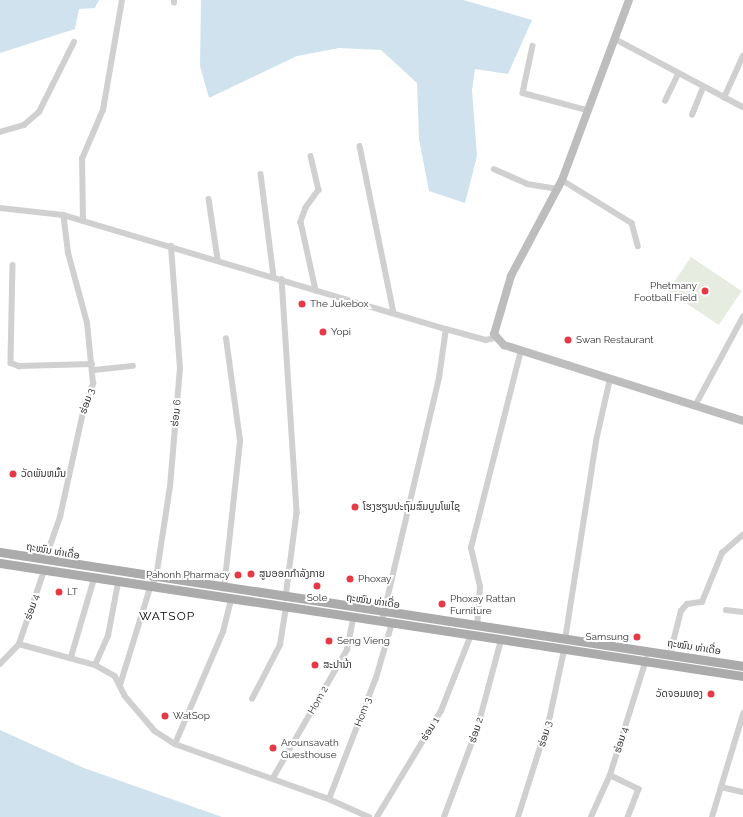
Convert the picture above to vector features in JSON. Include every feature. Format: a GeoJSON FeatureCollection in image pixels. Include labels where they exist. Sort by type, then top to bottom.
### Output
{"type":"FeatureCollection","features":[{"type":"Feature","properties":{"kind":"main road","name":"ຖະໝົນ ທ່າເດື່ອ"},"geometry":{"type":"LineString","coordinates":[[0,552],[44,566],[94,579],[231,600],[286,603],[383,617],[565,645],[743,676]]}},
{"type":"Feature","properties":{"kind":"main road","name":"ຖະໝົນ ທ່າເດື່ອ"},"geometry":{"type":"LineString","coordinates":[[0,563],[44,566],[156,578],[224,589],[353,618],[383,617],[392,623],[474,631],[501,640],[670,654],[743,666]]}},
{"type":"Feature","properties":{"kind":"street"},"geometry":{"type":"LineString","coordinates":[[83,221],[82,159],[103,110],[122,0]]}},
{"type":"Feature","properties":{"kind":"street"},"geometry":{"type":"LineString","coordinates":[[629,0],[562,180],[511,276],[494,324],[495,338],[504,345],[521,351],[743,421]]}},
{"type":"Feature","properties":{"kind":"street"},"geometry":{"type":"LineString","coordinates":[[615,39],[703,88],[743,107]]}},
{"type":"Feature","properties":{"kind":"street"},"geometry":{"type":"LineString","coordinates":[[0,132],[24,125],[39,112],[74,42]]}},
{"type":"Feature","properties":{"kind":"street"},"geometry":{"type":"LineString","coordinates":[[534,46],[523,93],[587,110]]}},
{"type":"Feature","properties":{"kind":"street"},"geometry":{"type":"LineString","coordinates":[[724,98],[743,56]]}},
{"type":"Feature","properties":{"kind":"street"},"geometry":{"type":"LineString","coordinates":[[665,101],[678,74]]}},
{"type":"Feature","properties":{"kind":"street"},"geometry":{"type":"LineString","coordinates":[[692,115],[703,88]]}},
{"type":"Feature","properties":{"kind":"street"},"geometry":{"type":"LineString","coordinates":[[360,146],[394,313]]}},
{"type":"Feature","properties":{"kind":"street"},"geometry":{"type":"LineString","coordinates":[[311,156],[319,190],[306,208],[301,222],[316,290]]}},
{"type":"Feature","properties":{"kind":"street"},"geometry":{"type":"LineString","coordinates":[[494,169],[527,184],[558,189]]}},
{"type":"Feature","properties":{"kind":"street"},"geometry":{"type":"LineString","coordinates":[[261,174],[274,277]]}},
{"type":"Feature","properties":{"kind":"street"},"geometry":{"type":"LineString","coordinates":[[562,180],[632,223],[638,246]]}},
{"type":"Feature","properties":{"kind":"street"},"geometry":{"type":"LineString","coordinates":[[209,199],[218,259]]}},
{"type":"Feature","properties":{"kind":"street"},"geometry":{"type":"LineString","coordinates":[[0,208],[63,215],[218,259],[446,329],[486,340],[495,338]]}},
{"type":"Feature","properties":{"kind":"street"},"geometry":{"type":"LineString","coordinates":[[63,215],[94,370],[133,366]]}},
{"type":"Feature","properties":{"kind":"street","name":"ຮ່ອມ 6"},"geometry":{"type":"LineString","coordinates":[[156,578],[170,487],[180,369],[171,246]]}},
{"type":"Feature","properties":{"kind":"street"},"geometry":{"type":"LineString","coordinates":[[13,264],[11,363],[19,366],[92,364]]}},
{"type":"Feature","properties":{"kind":"street"},"geometry":{"type":"LineString","coordinates":[[252,699],[276,656],[286,603],[297,513],[282,279]]}},
{"type":"Feature","properties":{"kind":"street"},"geometry":{"type":"LineString","coordinates":[[695,406],[743,317]]}},
{"type":"Feature","properties":{"kind":"street"},"geometry":{"type":"LineString","coordinates":[[383,617],[440,378],[446,329]]}},
{"type":"Feature","properties":{"kind":"street"},"geometry":{"type":"LineString","coordinates":[[224,589],[240,441],[226,339]]}},
{"type":"Feature","properties":{"kind":"street","name":"ຮ່ອມ 1"},"geometry":{"type":"LineString","coordinates":[[377,817],[441,711],[474,631],[480,587],[471,548],[521,351]]}},
{"type":"Feature","properties":{"kind":"street","name":"ຮ່ອມ 3"},"geometry":{"type":"LineString","coordinates":[[44,566],[60,517],[94,370]]}},
{"type":"Feature","properties":{"kind":"street","name":"ຮ່ອມ 3"},"geometry":{"type":"LineString","coordinates":[[518,817],[550,716],[565,645],[596,441],[610,379]]}},
{"type":"Feature","properties":{"kind":"street"},"geometry":{"type":"LineString","coordinates":[[670,654],[681,611],[687,604],[702,602],[722,553],[743,535]]}},
{"type":"Feature","properties":{"kind":"street","name":"ຮ່ອມ 4"},"geometry":{"type":"LineString","coordinates":[[19,644],[44,566]]}},
{"type":"Feature","properties":{"kind":"street"},"geometry":{"type":"LineString","coordinates":[[120,685],[150,588],[156,578]]}},
{"type":"Feature","properties":{"kind":"street"},"geometry":{"type":"LineString","coordinates":[[71,656],[94,579]]}},
{"type":"Feature","properties":{"kind":"street"},"geometry":{"type":"LineString","coordinates":[[95,665],[108,636],[118,583]]}},
{"type":"Feature","properties":{"kind":"street"},"geometry":{"type":"LineString","coordinates":[[175,744],[223,632],[231,600]]}},
{"type":"Feature","properties":{"kind":"street"},"geometry":{"type":"LineString","coordinates":[[726,610],[743,612]]}},
{"type":"Feature","properties":{"kind":"street","name":"Hom 2"},"geometry":{"type":"LineString","coordinates":[[273,778],[346,650],[353,618]]}},
{"type":"Feature","properties":{"kind":"street","name":"Hom 3"},"geometry":{"type":"LineString","coordinates":[[329,799],[376,678],[392,623]]}},
{"type":"Feature","properties":{"kind":"street","name":"ຮ່ອມ 2"},"geometry":{"type":"LineString","coordinates":[[444,817],[478,726],[501,640]]}},
{"type":"Feature","properties":{"kind":"street"},"geometry":{"type":"LineString","coordinates":[[0,664],[19,644],[71,656],[95,665],[111,672],[155,731],[175,744],[329,799],[369,817]]}},
{"type":"Feature","properties":{"kind":"street","name":"ຮ່ອມ 4"},"geometry":{"type":"LineString","coordinates":[[591,817],[610,775],[646,660]]}},
{"type":"Feature","properties":{"kind":"street"},"geometry":{"type":"LineString","coordinates":[[712,817],[743,714]]}},
{"type":"Feature","properties":{"kind":"street"},"geometry":{"type":"LineString","coordinates":[[610,775],[639,788],[628,817]]}},
{"type":"Feature","properties":{"kind":"street"},"geometry":{"type":"LineString","coordinates":[[721,787],[743,792]]}},
{"type":"Feature","properties":{"kind":"shaded area","name":"Phetmany Football Field"},"geometry":{"type":"Polygon","coordinates":[[[691,257],[742,291],[719,325],[668,291],[691,257]]]}},
{"type":"Feature","properties":{"kind":"water"},"geometry":{"type":"Polygon","coordinates":[[[0,0],[99,0],[95,8],[79,9],[75,29],[0,53],[0,0]]]}},
{"type":"Feature","properties":{"kind":"water"},"geometry":{"type":"Polygon","coordinates":[[[201,0],[463,0],[532,20],[508,74],[475,69],[472,90],[477,156],[465,203],[429,191],[419,139],[417,83],[381,50],[339,48],[297,56],[209,98],[200,66],[201,0]]]}},
{"type":"Feature","properties":{"kind":"water"},"geometry":{"type":"Polygon","coordinates":[[[0,730],[84,768],[222,817],[0,817],[0,730]]]}},
{"type":"Feature","properties":{"kind":"place","name":"Phetmany Football Field"},"geometry":{"type":"Point","coordinates":[705,291]}},
{"type":"Feature","properties":{"kind":"place","name":"The Jukebox"},"geometry":{"type":"Point","coordinates":[302,304]}},
{"type":"Feature","properties":{"kind":"place","name":"Yopi"},"geometry":{"type":"Point","coordinates":[323,332]}},
{"type":"Feature","properties":{"kind":"place","name":"Swan Restaurant"},"geometry":{"type":"Point","coordinates":[568,340]}},
{"type":"Feature","properties":{"kind":"place","name":"ວັດພັນຫມັ້ນ"},"geometry":{"type":"Point","coordinates":[13,474]}},
{"type":"Feature","properties":{"kind":"place","name":"ໂຮງຮຽນປະຖົມສົມບູນໂພໄຊ"},"geometry":{"type":"Point","coordinates":[355,507]}},
{"type":"Feature","properties":{"kind":"place","name":"ສູນອອກກຳລັງກາຍ"},"geometry":{"type":"Point","coordinates":[251,574]}},
{"type":"Feature","properties":{"kind":"place","name":"Pahonh Pharmacy"},"geometry":{"type":"Point","coordinates":[238,575]}},
{"type":"Feature","properties":{"kind":"place","name":"Phoxay"},"geometry":{"type":"Point","coordinates":[350,579]}},
{"type":"Feature","properties":{"kind":"place","name":"Sole"},"geometry":{"type":"Point","coordinates":[317,586]}},
{"type":"Feature","properties":{"kind":"place","name":"LT"},"geometry":{"type":"Point","coordinates":[59,592]}},
{"type":"Feature","properties":{"kind":"place","name":"Phoxay Rattan Furniture"},"geometry":{"type":"Point","coordinates":[442,604]}},
{"type":"Feature","properties":{"kind":"place","name":"Samsung"},"geometry":{"type":"Point","coordinates":[637,637]}},
{"type":"Feature","properties":{"kind":"place","name":"Seng Vieng"},"geometry":{"type":"Point","coordinates":[329,641]}},
{"type":"Feature","properties":{"kind":"place","name":"ສະປານ້າ"},"geometry":{"type":"Point","coordinates":[315,665]}},
{"type":"Feature","properties":{"kind":"place","name":"ວັດຈອມທອງ"},"geometry":{"type":"Point","coordinates":[711,694]}},
{"type":"Feature","properties":{"kind":"place","name":"WatSop"},"geometry":{"type":"Point","coordinates":[165,716]}},
{"type":"Feature","properties":{"kind":"place","name":"Arounsavath Guesthouse"},"geometry":{"type":"Point","coordinates":[273,748]}},
{"type":"Feature","properties":{"kind":"district","name":"WATSOP"},"geometry":{"type":"Point","coordinates":[167,617]}}]}
